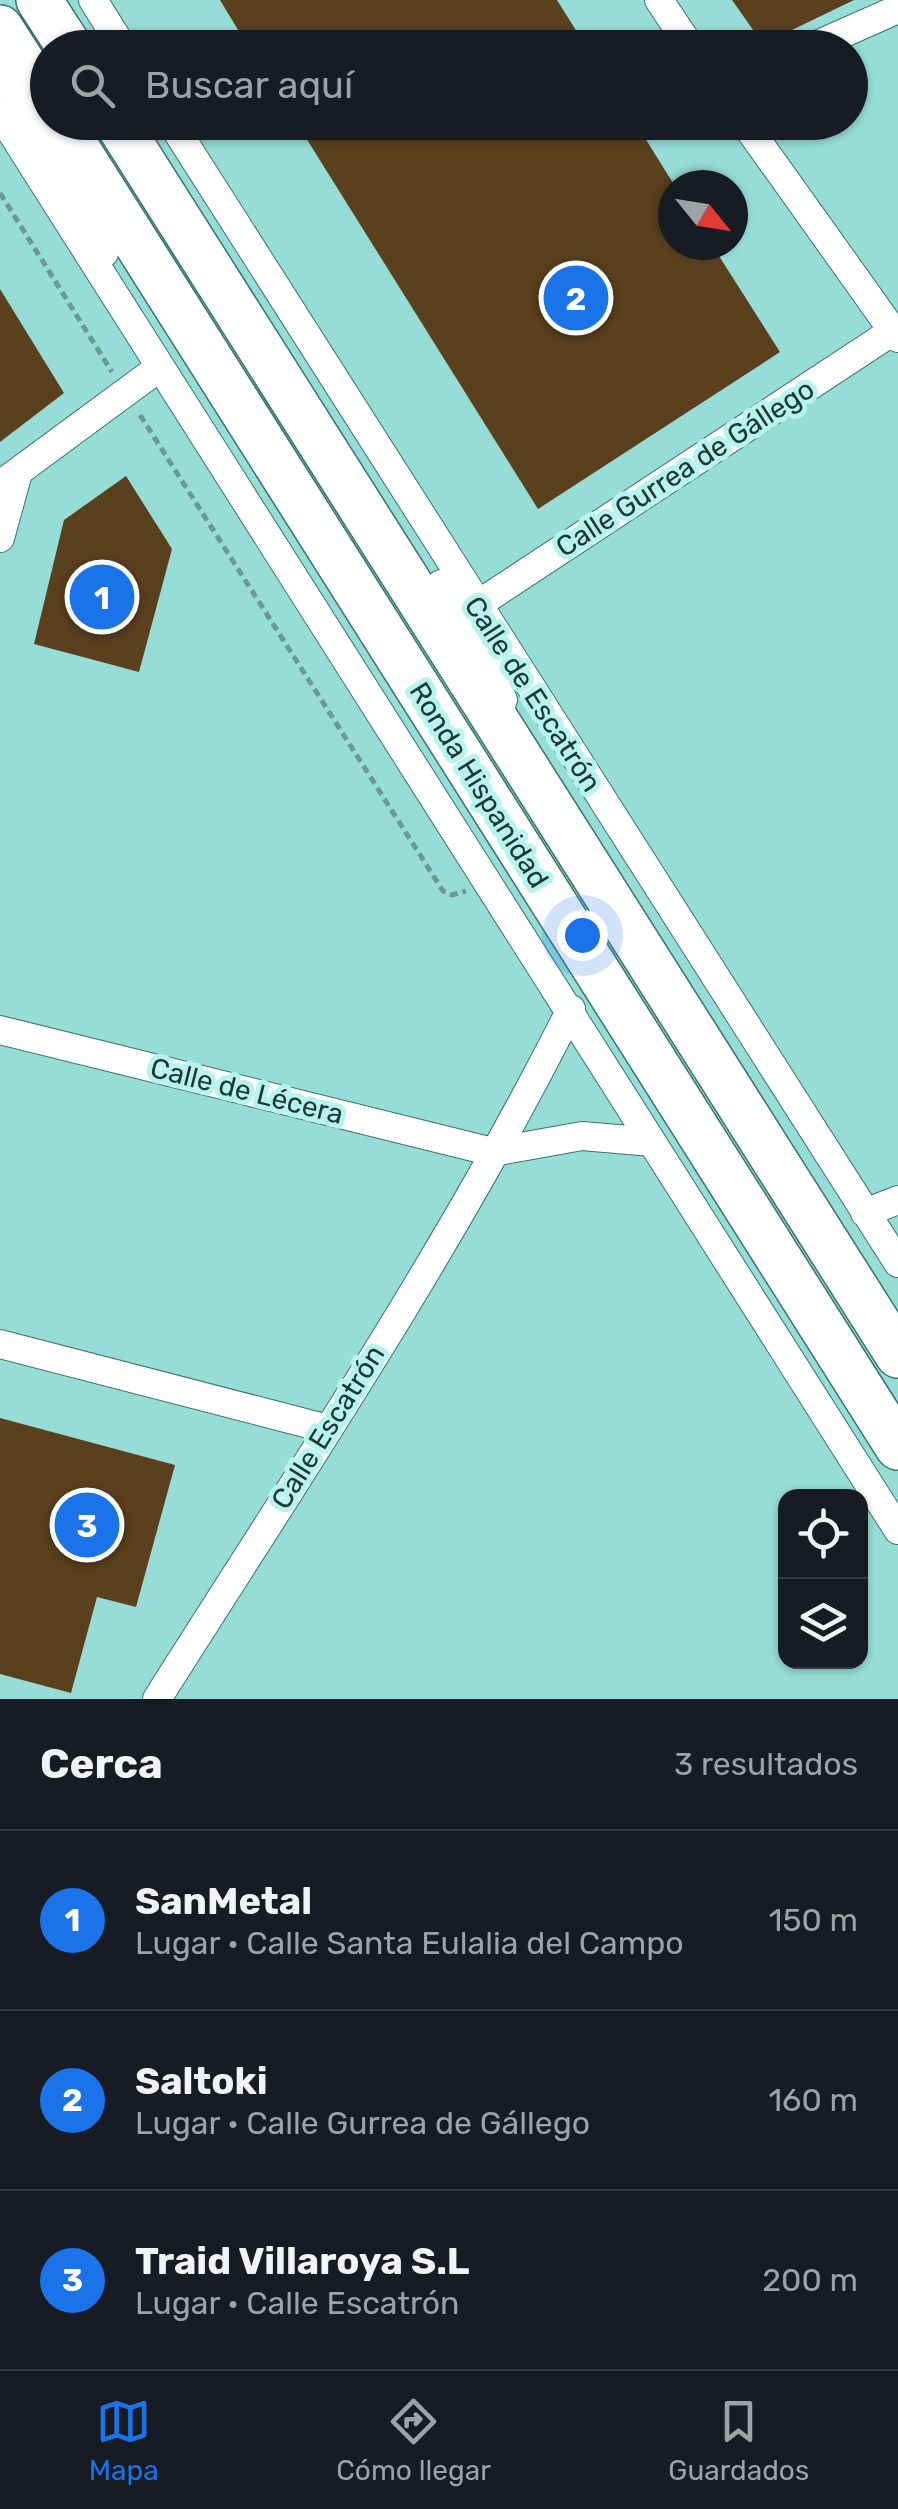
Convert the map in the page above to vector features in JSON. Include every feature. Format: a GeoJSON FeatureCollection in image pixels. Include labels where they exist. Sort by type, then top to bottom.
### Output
{"type":"FeatureCollection","features":[{"type":"Feature","properties":{"kind":"highway"},"geometry":{"type":"LineString","coordinates":[[40,0],[59,30]]}},
{"type":"Feature","properties":{"kind":"highway"},"geometry":{"type":"LineString","coordinates":[[0,28],[30,76]]}},
{"type":"Feature","properties":{"kind":"highway","name":"Ronda Hispanidad"},"geometry":{"type":"LineString","coordinates":[[71,140],[898,1447]]}},
{"type":"Feature","properties":{"kind":"highway","name":"Ronda Hispanidad"},"geometry":{"type":"LineString","coordinates":[[128,140],[898,1354]]}},
{"type":"Feature","properties":{"kind":"street"},"geometry":{"type":"LineString","coordinates":[[84,0],[100,11]]}},
{"type":"Feature","properties":{"kind":"street"},"geometry":{"type":"LineString","coordinates":[[659,0],[680,30]]}},
{"type":"Feature","properties":{"kind":"street"},"geometry":{"type":"LineString","coordinates":[[851,30],[898,9]]}},
{"type":"Feature","properties":{"kind":"street"},"geometry":{"type":"LineString","coordinates":[[0,73],[30,121]]}},
{"type":"Feature","properties":{"kind":"street"},"geometry":{"type":"LineString","coordinates":[[0,114],[898,1530]]}},
{"type":"Feature","properties":{"kind":"street"},"geometry":{"type":"LineString","coordinates":[[42,140],[89,215],[128,312]]}},
{"type":"Feature","properties":{"kind":"street","name":"Calle de Escatrón"},"geometry":{"type":"LineString","coordinates":[[183,140],[898,1263]]}},
{"type":"Feature","properties":{"kind":"street"},"geometry":{"type":"LineString","coordinates":[[757,140],[896,334]]}},
{"type":"Feature","properties":{"kind":"street","name":"Calle Gurrea de Gállego"},"geometry":{"type":"LineString","coordinates":[[476,605],[896,334]]}},
{"type":"Feature","properties":{"kind":"street"},"geometry":{"type":"LineString","coordinates":[[0,538],[9,479],[160,367]]}},
{"type":"Feature","properties":{"kind":"street","name":"Ronda Hispanidad"},"geometry":{"type":"LineString","coordinates":[[340,386],[366,460],[498,685],[524,764]]}},
{"type":"Feature","properties":{"kind":"street"},"geometry":{"type":"LineString","coordinates":[[250,504],[350,615],[453,772],[512,837]]}},
{"type":"Feature","properties":{"kind":"street","name":"Calle Escatrón"},"geometry":{"type":"LineString","coordinates":[[158,1699],[328,1429],[494,1152],[571,1010]]}},
{"type":"Feature","properties":{"kind":"street","name":"Calle de Lécera"},"geometry":{"type":"LineString","coordinates":[[0,1030],[494,1152]]}},
{"type":"Feature","properties":{"kind":"street"},"geometry":{"type":"LineString","coordinates":[[494,1152],[582,1136],[652,1142]]}},
{"type":"Feature","properties":{"kind":"street"},"geometry":{"type":"LineString","coordinates":[[865,1213],[898,1200]]}},
{"type":"Feature","properties":{"kind":"street"},"geometry":{"type":"LineString","coordinates":[[0,1344],[328,1429]]}},
{"type":"Feature","properties":{"kind":"shaded area"},"geometry":{"type":"Polygon","coordinates":[[[0,0],[898,0],[898,1699],[0,1699],[0,0]]]}},
{"type":"Feature","properties":{"kind":"building"},"geometry":{"type":"Polygon","coordinates":[[[220,0],[557,0],[576,30],[238,30],[220,0]]]}},
{"type":"Feature","properties":{"kind":"building"},"geometry":{"type":"Polygon","coordinates":[[[732,0],[854,0],[792,30],[753,30],[732,0]]]}},
{"type":"Feature","properties":{"kind":"building"},"geometry":{"type":"Polygon","coordinates":[[[307,140],[646,140],[665,170],[658,170],[658,260],[722,260],[780,352],[538,509],[307,140]]]}},
{"type":"Feature","properties":{"kind":"building"},"geometry":{"type":"Polygon","coordinates":[[[0,289],[64,393],[0,442],[0,289]]]}},
{"type":"Feature","properties":{"kind":"building"},"geometry":{"type":"Polygon","coordinates":[[[126,476],[172,549],[139,672],[34,644],[64,520],[126,476]]]}},
{"type":"Feature","properties":{"kind":"building"},"geometry":{"type":"Polygon","coordinates":[[[0,1418],[175,1465],[136,1607],[97,1597],[71,1693],[0,1674],[0,1418]]]}},
{"type":"Feature","properties":{"kind":"place","name":"Saltoki"},"geometry":{"type":"Point","coordinates":[576,298]}},
{"type":"Feature","properties":{"kind":"place","name":"SanMetal"},"geometry":{"type":"Point","coordinates":[102,597]}},
{"type":"Feature","properties":{"kind":"place","name":"Traid Villaroya S.L"},"geometry":{"type":"Point","coordinates":[87,1525]}}]}
